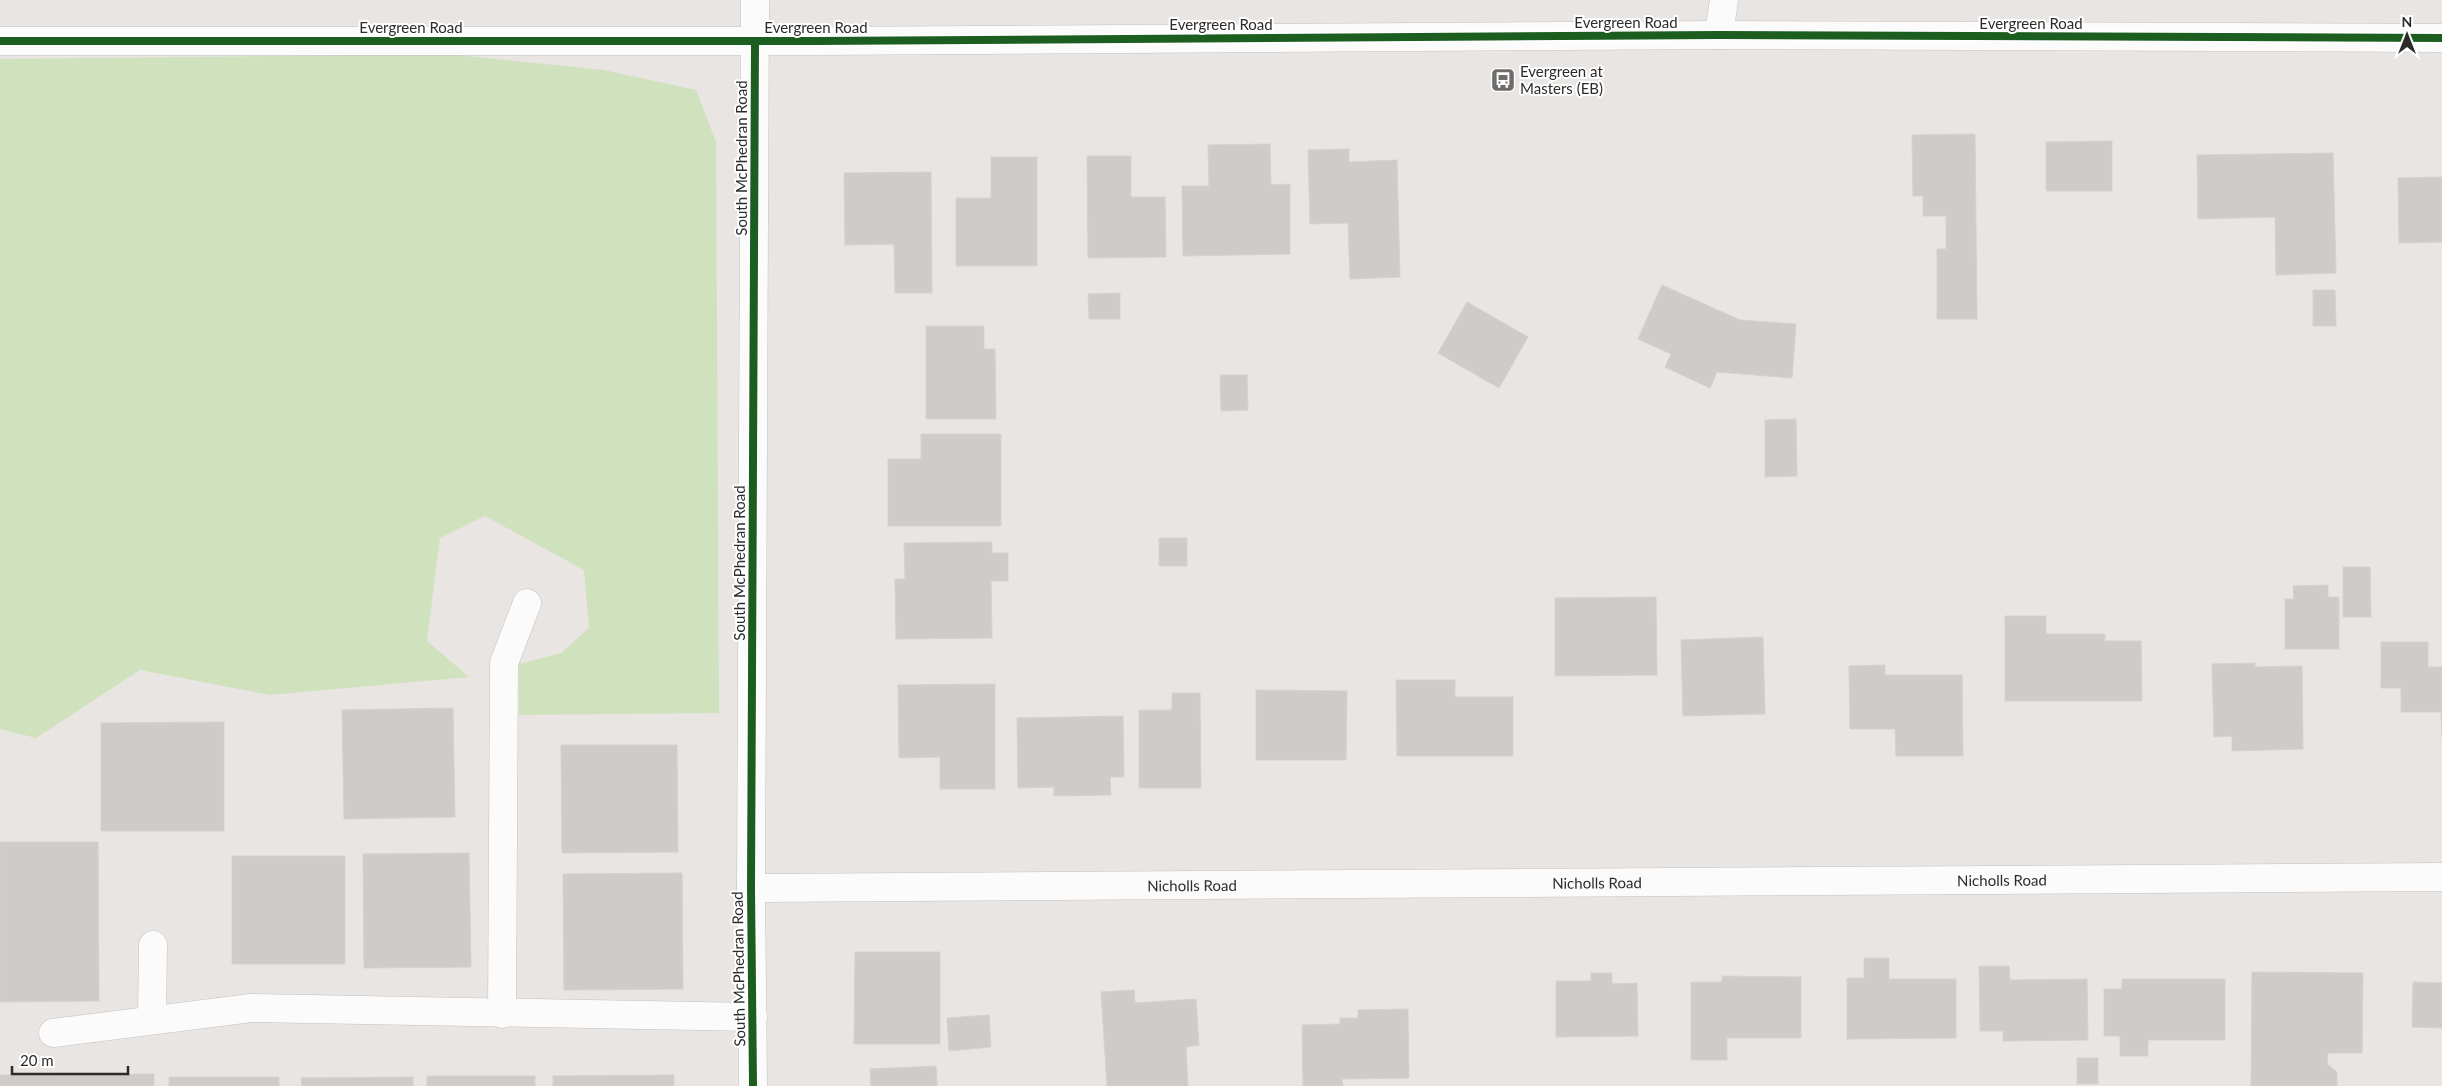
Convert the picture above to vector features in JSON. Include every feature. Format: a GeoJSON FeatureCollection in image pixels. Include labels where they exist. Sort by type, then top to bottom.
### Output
{"type":"FeatureCollection","features":[{"type":"Feature","properties":{"kind":"street","name":"South McPhedran Road"},"geometry":{"type":"LineString","coordinates":[[753,1086],[751,888],[755,0]]}},
{"type":"Feature","properties":{"kind":"street"},"geometry":{"type":"LineString","coordinates":[[1719,35],[1724,0]]}},
{"type":"Feature","properties":{"kind":"street","name":"Evergreen Road"},"geometry":{"type":"LineString","coordinates":[[0,42],[755,41],[1719,35],[2442,38]]}},
{"type":"Feature","properties":{"kind":"street"},"geometry":{"type":"LineString","coordinates":[[502,1014],[504,663],[528,602]]}},
{"type":"Feature","properties":{"kind":"street","name":"Nicholls Road"},"geometry":{"type":"LineString","coordinates":[[751,888],[2442,877]]}},
{"type":"Feature","properties":{"kind":"street"},"geometry":{"type":"LineString","coordinates":[[152,1020],[153,946]]}},
{"type":"Feature","properties":{"kind":"street"},"geometry":{"type":"LineString","coordinates":[[53,1033],[251,1008],[753,1017]]}},
{"type":"Feature","properties":{"kind":"green space"},"geometry":{"type":"Polygon","coordinates":[[[447,54],[604,70],[696,90],[716,142],[719,713],[519,715],[519,664],[561,653],[589,628],[584,570],[485,516],[440,538],[427,641],[469,677],[270,695],[140,670],[36,738],[0,729],[0,59],[447,54]]]}},
{"type":"Feature","properties":{"kind":"building"},"geometry":{"type":"Polygon","coordinates":[[[1975,134],[1977,319],[1937,319],[1937,249],[1946,249],[1946,216],[1923,216],[1923,196],[1913,196],[1912,135],[1975,134]]]}},
{"type":"Feature","properties":{"kind":"building"},"geometry":{"type":"Polygon","coordinates":[[[2112,141],[2112,191],[2046,191],[2046,142],[2112,141]]]}},
{"type":"Feature","properties":{"kind":"building"},"geometry":{"type":"Polygon","coordinates":[[[1270,144],[1271,185],[1290,184],[1290,254],[1183,256],[1182,186],[1209,186],[1208,145],[1270,144]]]}},
{"type":"Feature","properties":{"kind":"building"},"geometry":{"type":"Polygon","coordinates":[[[1349,149],[1349,162],[1397,160],[1400,277],[1350,279],[1348,223],[1310,224],[1308,150],[1349,149]]]}},
{"type":"Feature","properties":{"kind":"building"},"geometry":{"type":"Polygon","coordinates":[[[2333,153],[2336,273],[2276,275],[2275,217],[2198,219],[2197,155],[2333,153]]]}},
{"type":"Feature","properties":{"kind":"building"},"geometry":{"type":"Polygon","coordinates":[[[1087,156],[1131,156],[1131,197],[1165,197],[1166,257],[1088,258],[1087,156]]]}},
{"type":"Feature","properties":{"kind":"building"},"geometry":{"type":"Polygon","coordinates":[[[991,157],[1037,157],[1037,266],[956,266],[956,198],[991,198],[991,157]]]}},
{"type":"Feature","properties":{"kind":"building"},"geometry":{"type":"Polygon","coordinates":[[[931,172],[932,293],[895,293],[894,244],[845,245],[844,173],[931,172]]]}},
{"type":"Feature","properties":{"kind":"building"},"geometry":{"type":"Polygon","coordinates":[[[2442,177],[2442,242],[2399,243],[2398,178],[2442,177]]]}},
{"type":"Feature","properties":{"kind":"building"},"geometry":{"type":"Polygon","coordinates":[[[1662,285],[1740,320],[1796,324],[1792,378],[1717,372],[1710,388],[1665,367],[1671,354],[1638,339],[1662,285]]]}},
{"type":"Feature","properties":{"kind":"building"},"geometry":{"type":"Polygon","coordinates":[[[2313,290],[2335,290],[2336,326],[2313,326],[2313,290]]]}},
{"type":"Feature","properties":{"kind":"building"},"geometry":{"type":"Polygon","coordinates":[[[1120,293],[1120,319],[1089,319],[1088,294],[1120,293]]]}},
{"type":"Feature","properties":{"kind":"building"},"geometry":{"type":"Polygon","coordinates":[[[1467,302],[1528,337],[1499,388],[1438,353],[1467,302]]]}},
{"type":"Feature","properties":{"kind":"building"},"geometry":{"type":"Polygon","coordinates":[[[926,326],[984,326],[984,349],[995,349],[996,419],[926,419],[926,326]]]}},
{"type":"Feature","properties":{"kind":"building"},"geometry":{"type":"Polygon","coordinates":[[[1220,375],[1247,375],[1248,410],[1221,411],[1220,375]]]}},
{"type":"Feature","properties":{"kind":"building"},"geometry":{"type":"Polygon","coordinates":[[[1796,419],[1797,476],[1765,477],[1765,420],[1796,419]]]}},
{"type":"Feature","properties":{"kind":"building"},"geometry":{"type":"Polygon","coordinates":[[[921,434],[1001,434],[1001,526],[888,526],[888,459],[921,459],[921,434]]]}},
{"type":"Feature","properties":{"kind":"building"},"geometry":{"type":"Polygon","coordinates":[[[1159,538],[1187,538],[1187,566],[1159,566],[1159,538]]]}},
{"type":"Feature","properties":{"kind":"building"},"geometry":{"type":"Polygon","coordinates":[[[992,542],[992,553],[1008,553],[1008,581],[991,581],[992,638],[896,639],[895,579],[905,579],[904,543],[992,542]]]}},
{"type":"Feature","properties":{"kind":"building"},"geometry":{"type":"Polygon","coordinates":[[[2343,567],[2370,567],[2371,617],[2343,617],[2343,567]]]}},
{"type":"Feature","properties":{"kind":"building"},"geometry":{"type":"Polygon","coordinates":[[[2328,585],[2328,597],[2339,597],[2339,649],[2285,649],[2285,599],[2294,599],[2293,586],[2328,585]]]}},
{"type":"Feature","properties":{"kind":"building"},"geometry":{"type":"Polygon","coordinates":[[[1656,597],[1657,675],[1555,676],[1555,598],[1656,597]]]}},
{"type":"Feature","properties":{"kind":"building"},"geometry":{"type":"Polygon","coordinates":[[[2005,616],[2046,616],[2046,634],[2105,634],[2105,641],[2141,641],[2142,701],[2005,701],[2005,616]]]}},
{"type":"Feature","properties":{"kind":"building"},"geometry":{"type":"Polygon","coordinates":[[[1763,637],[1765,714],[1683,716],[1681,640],[1763,637]]]}},
{"type":"Feature","properties":{"kind":"building"},"geometry":{"type":"Polygon","coordinates":[[[2381,642],[2428,642],[2428,667],[2442,667],[2442,737],[2441,712],[2401,712],[2401,688],[2381,688],[2381,642]]]}},
{"type":"Feature","properties":{"kind":"building"},"geometry":{"type":"Polygon","coordinates":[[[2255,663],[2255,667],[2302,666],[2303,749],[2232,751],[2232,736],[2214,737],[2212,664],[2255,663]]]}},
{"type":"Feature","properties":{"kind":"building"},"geometry":{"type":"Polygon","coordinates":[[[1885,665],[1885,675],[1962,675],[1963,756],[1896,756],[1895,729],[1850,729],[1849,666],[1885,665]]]}},
{"type":"Feature","properties":{"kind":"building"},"geometry":{"type":"Polygon","coordinates":[[[1396,680],[1455,680],[1455,697],[1513,697],[1513,756],[1397,756],[1396,680]]]}},
{"type":"Feature","properties":{"kind":"building"},"geometry":{"type":"Polygon","coordinates":[[[995,684],[995,789],[940,789],[940,757],[899,758],[898,685],[995,684]]]}},
{"type":"Feature","properties":{"kind":"building"},"geometry":{"type":"Polygon","coordinates":[[[1256,690],[1347,691],[1346,760],[1256,760],[1256,690]]]}},
{"type":"Feature","properties":{"kind":"building"},"geometry":{"type":"Polygon","coordinates":[[[1172,693],[1200,693],[1201,788],[1139,788],[1139,710],[1172,710],[1172,693]]]}},
{"type":"Feature","properties":{"kind":"building"},"geometry":{"type":"Polygon","coordinates":[[[453,708],[455,817],[344,819],[342,710],[453,708]]]}},
{"type":"Feature","properties":{"kind":"building"},"geometry":{"type":"Polygon","coordinates":[[[1123,716],[1124,777],[1110,777],[1111,795],[1054,796],[1054,787],[1018,788],[1017,718],[1123,716]]]}},
{"type":"Feature","properties":{"kind":"building"},"geometry":{"type":"Polygon","coordinates":[[[224,722],[224,831],[101,831],[101,723],[224,722]]]}},
{"type":"Feature","properties":{"kind":"building"},"geometry":{"type":"Polygon","coordinates":[[[561,745],[677,745],[678,852],[562,853],[561,745]]]}},
{"type":"Feature","properties":{"kind":"building"},"geometry":{"type":"Polygon","coordinates":[[[0,842],[98,842],[99,1001],[0,1002],[0,842]]]}},
{"type":"Feature","properties":{"kind":"building"},"geometry":{"type":"Polygon","coordinates":[[[469,853],[471,967],[364,968],[363,854],[469,853]]]}},
{"type":"Feature","properties":{"kind":"building"},"geometry":{"type":"Polygon","coordinates":[[[232,856],[345,856],[345,964],[232,964],[232,856]]]}},
{"type":"Feature","properties":{"kind":"building"},"geometry":{"type":"Polygon","coordinates":[[[682,873],[683,989],[564,990],[563,874],[682,873]]]}},
{"type":"Feature","properties":{"kind":"building"},"geometry":{"type":"Polygon","coordinates":[[[855,952],[940,952],[940,1044],[854,1044],[855,952]]]}},
{"type":"Feature","properties":{"kind":"building"},"geometry":{"type":"Polygon","coordinates":[[[1864,958],[1889,958],[1889,979],[1956,979],[1956,1038],[1847,1039],[1847,978],[1864,978],[1864,958]]]}},
{"type":"Feature","properties":{"kind":"building"},"geometry":{"type":"Polygon","coordinates":[[[1979,966],[2009,966],[2010,980],[2087,979],[2088,1040],[2003,1041],[2003,1031],[1980,1031],[1979,966]]]}},
{"type":"Feature","properties":{"kind":"building"},"geometry":{"type":"Polygon","coordinates":[[[2252,972],[2363,973],[2362,1053],[2328,1053],[2327,1064],[2337,1072],[2337,1086],[2251,1086],[2252,972]]]}},
{"type":"Feature","properties":{"kind":"building"},"geometry":{"type":"Polygon","coordinates":[[[1591,973],[1612,973],[1612,984],[1637,983],[1638,1036],[1556,1037],[1556,981],[1591,981],[1591,973]]]}},
{"type":"Feature","properties":{"kind":"building"},"geometry":{"type":"Polygon","coordinates":[[[1722,976],[1801,977],[1801,1038],[1727,1038],[1727,1060],[1691,1060],[1691,982],[1722,982],[1722,976]]]}},
{"type":"Feature","properties":{"kind":"building"},"geometry":{"type":"Polygon","coordinates":[[[2122,979],[2225,979],[2225,1040],[2148,1040],[2148,1056],[2120,1056],[2120,1036],[2104,1036],[2104,989],[2122,989],[2122,979]]]}},
{"type":"Feature","properties":{"kind":"building"},"geometry":{"type":"Polygon","coordinates":[[[2413,982],[2442,983],[2442,1028],[2412,1027],[2413,982]]]}},
{"type":"Feature","properties":{"kind":"building"},"geometry":{"type":"Polygon","coordinates":[[[1134,990],[1135,1003],[1196,999],[1199,1045],[1186,1047],[1188,1086],[1107,1086],[1101,992],[1134,990]]]}},
{"type":"Feature","properties":{"kind":"building"},"geometry":{"type":"Polygon","coordinates":[[[1408,1009],[1409,1078],[1342,1079],[1343,1086],[1303,1086],[1302,1025],[1340,1024],[1340,1018],[1358,1018],[1358,1010],[1408,1009]]]}},
{"type":"Feature","properties":{"kind":"building"},"geometry":{"type":"Polygon","coordinates":[[[989,1015],[991,1047],[949,1051],[947,1018],[989,1015]]]}},
{"type":"Feature","properties":{"kind":"building"},"geometry":{"type":"Polygon","coordinates":[[[2077,1058],[2098,1058],[2098,1084],[2077,1084],[2077,1058]]]}},
{"type":"Feature","properties":{"kind":"building"},"geometry":{"type":"Polygon","coordinates":[[[936,1066],[937,1086],[871,1086],[870,1069],[936,1066]]]}},
{"type":"Feature","properties":{"kind":"building"},"geometry":{"type":"Polygon","coordinates":[[[154,1074],[154,1086],[0,1086],[0,1075],[154,1074]]]}},
{"type":"Feature","properties":{"kind":"building"},"geometry":{"type":"Polygon","coordinates":[[[674,1075],[674,1086],[553,1086],[553,1076],[674,1075]]]}},
{"type":"Feature","properties":{"kind":"building"},"geometry":{"type":"Polygon","coordinates":[[[427,1076],[535,1076],[535,1086],[427,1086],[427,1076]]]}},
{"type":"Feature","properties":{"kind":"building"},"geometry":{"type":"Polygon","coordinates":[[[169,1077],[279,1077],[279,1086],[169,1086],[169,1077]]]}},
{"type":"Feature","properties":{"kind":"building"},"geometry":{"type":"Polygon","coordinates":[[[413,1077],[413,1086],[302,1086],[301,1078],[413,1077]]]}},
{"type":"Feature","properties":{"kind":"cycle path"},"geometry":{"type":"LineString","coordinates":[[0,41],[815,41],[1719,35],[2442,38]]}},
{"type":"Feature","properties":{"kind":"cycle path"},"geometry":{"type":"LineString","coordinates":[[753,1086],[751,888],[755,41]]}},
{"type":"Feature","properties":{"kind":"place","name":"Evergreen at Masters (EB)"},"geometry":{"type":"Point","coordinates":[1503,80]}}]}
